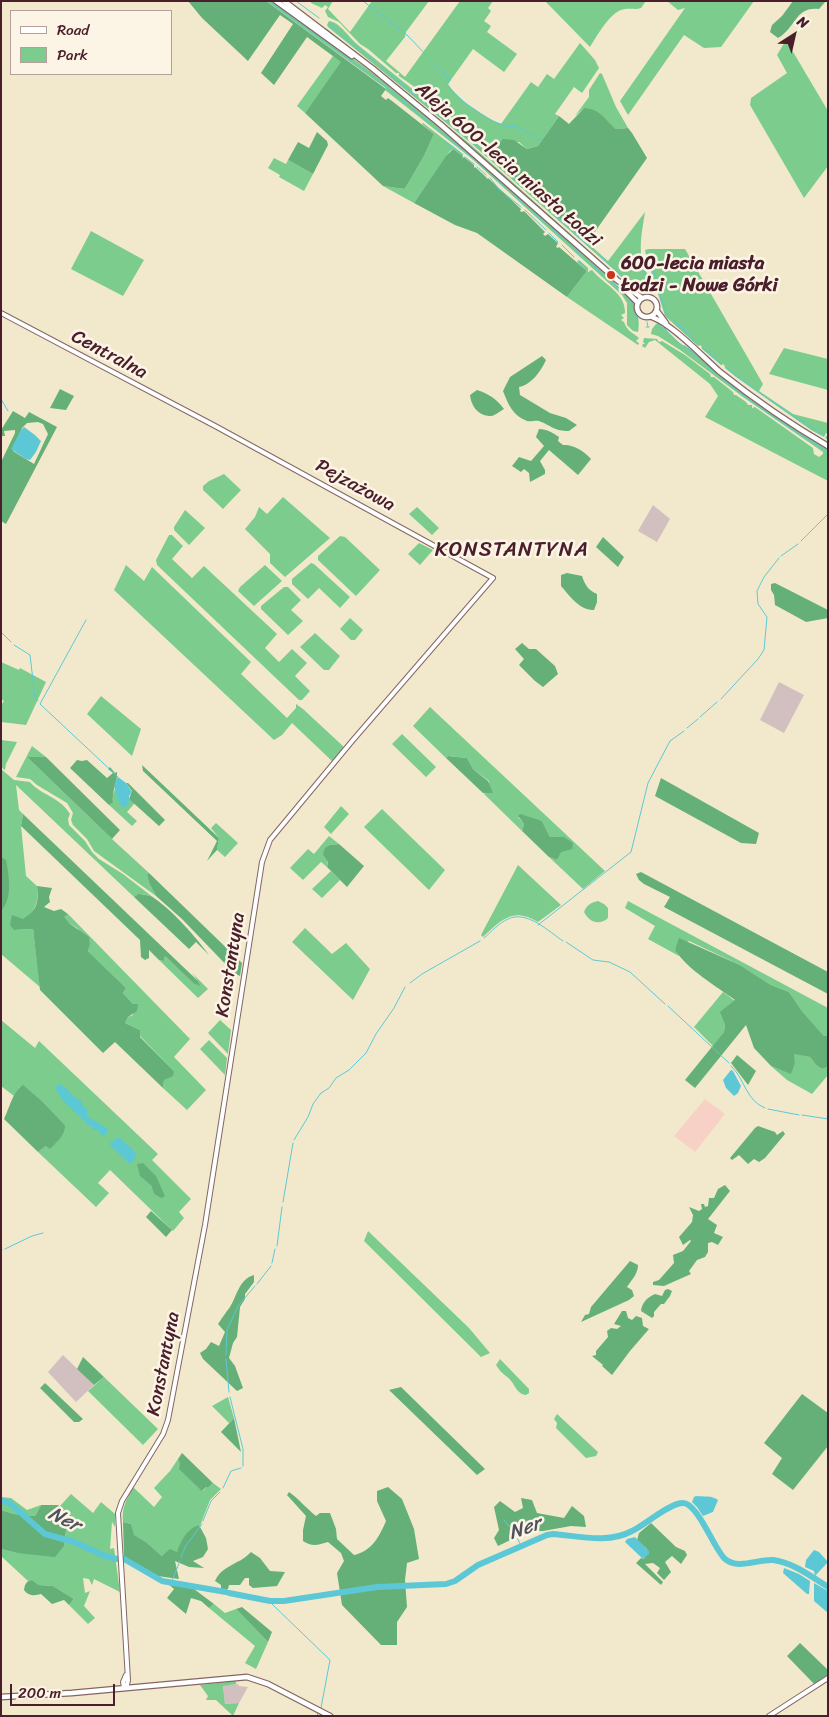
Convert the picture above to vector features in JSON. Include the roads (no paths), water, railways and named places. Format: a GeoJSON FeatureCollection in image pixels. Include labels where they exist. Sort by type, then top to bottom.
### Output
{"type":"FeatureCollection","features":[{"type":"Feature","properties":{"kind":"main road","name":"Aleja 600-lecia miasta Łodzi"},"geometry":{"type":"LineString","coordinates":[[276,1],[378,74]]}},
{"type":"Feature","properties":{"kind":"main road","name":"Aleja 600-lecia miasta Łodzi"},"geometry":{"type":"LineString","coordinates":[[284,1],[320,27],[378,74],[484,162],[617,280],[642,298]]}},
{"type":"Feature","properties":{"kind":"main road","name":"Aleja 600-lecia miasta Łodzi"},"geometry":{"type":"LineString","coordinates":[[617,280],[638,303]]}},
{"type":"Feature","properties":{"kind":"main road"},"geometry":{"type":"LineString","coordinates":[[668,326],[657,311],[657,305],[653,299],[648,297],[642,298],[638,303],[637,311],[640,315],[645,318],[652,317],[668,326],[751,396],[828,446]]}},
{"type":"Feature","properties":{"kind":"main road"},"geometry":{"type":"LineString","coordinates":[[652,317],[657,311]]}},
{"type":"Feature","properties":{"kind":"main road"},"geometry":{"type":"LineString","coordinates":[[1,1697],[235,1678],[255,1679],[330,1716]]}},
{"type":"Feature","properties":{"kind":"street","name":"Centralna"},"geometry":{"type":"LineString","coordinates":[[1,313],[204,420]]}},
{"type":"Feature","properties":{"kind":"street","name":"Pejzażowa"},"geometry":{"type":"LineString","coordinates":[[204,420],[493,578]]}},
{"type":"Feature","properties":{"kind":"street","name":"Konstantyna"},"geometry":{"type":"LineString","coordinates":[[124,1688],[127,1685],[118,1513],[122,1501],[163,1434],[168,1420],[205,1225],[248,946],[265,851],[270,840],[493,578]]}},
{"type":"Feature","properties":{"kind":"street"},"geometry":{"type":"LineString","coordinates":[[768,1716],[828,1678]]}},
{"type":"Feature","properties":{"kind":"water"},"geometry":{"type":"Polygon","coordinates":[[[24,427],[41,441],[30,460],[11,449],[24,427]]]}},
{"type":"Feature","properties":{"kind":"water"},"geometry":{"type":"Polygon","coordinates":[[[118,777],[126,783],[132,792],[129,796],[128,804],[124,807],[121,806],[115,791],[118,777]]]}},
{"type":"Feature","properties":{"kind":"water"},"geometry":{"type":"Polygon","coordinates":[[[731,1070],[741,1086],[738,1093],[734,1096],[726,1088],[723,1080],[731,1070]]]}},
{"type":"Feature","properties":{"kind":"water"},"geometry":{"type":"Polygon","coordinates":[[[60,1084],[81,1101],[87,1109],[87,1116],[108,1129],[103,1137],[98,1130],[92,1130],[93,1127],[86,1125],[87,1123],[69,1107],[57,1092],[55,1086],[60,1084]]]}},
{"type":"Feature","properties":{"kind":"water"},"geometry":{"type":"Polygon","coordinates":[[[117,1138],[120,1138],[136,1153],[132,1163],[129,1163],[110,1145],[117,1138]]]}},
{"type":"Feature","properties":{"kind":"water"},"geometry":{"type":"Polygon","coordinates":[[[696,1496],[716,1498],[718,1500],[713,1512],[703,1516],[692,1502],[696,1496]]]}},
{"type":"Feature","properties":{"kind":"water"},"geometry":{"type":"Polygon","coordinates":[[[635,1537],[649,1551],[649,1554],[643,1559],[625,1542],[627,1539],[635,1537]]]}},
{"type":"Feature","properties":{"kind":"water"},"geometry":{"type":"Polygon","coordinates":[[[814,1550],[819,1552],[828,1562],[815,1576],[814,1571],[805,1567],[806,1560],[814,1550]]]}},
{"type":"Feature","properties":{"kind":"water"},"geometry":{"type":"Polygon","coordinates":[[[784,1568],[810,1581],[809,1594],[783,1573],[784,1568]]]}},
{"type":"Feature","properties":{"kind":"water"},"geometry":{"type":"Polygon","coordinates":[[[814,1583],[828,1591],[828,1613],[814,1601],[814,1583]]]}},
{"type":"Feature","properties":{"kind":"waterway"},"geometry":{"type":"LineString","coordinates":[[269,1],[368,73]]}},
{"type":"Feature","properties":{"kind":"waterway"},"geometry":{"type":"LineString","coordinates":[[296,1],[319,18]]}},
{"type":"Feature","properties":{"kind":"waterway"},"geometry":{"type":"LineString","coordinates":[[363,1],[407,35],[450,80],[447,85],[448,87],[465,103],[492,121],[509,127],[515,126],[542,141]]}},
{"type":"Feature","properties":{"kind":"waterway"},"geometry":{"type":"LineString","coordinates":[[329,24],[376,63]]}},
{"type":"Feature","properties":{"kind":"waterway"},"geometry":{"type":"LineString","coordinates":[[381,67],[439,114]]}},
{"type":"Feature","properties":{"kind":"waterway"},"geometry":{"type":"LineString","coordinates":[[373,77],[431,124]]}},
{"type":"Feature","properties":{"kind":"waterway"},"geometry":{"type":"LineString","coordinates":[[444,118],[523,186],[626,280],[639,289],[643,288],[647,281],[644,269]]}},
{"type":"Feature","properties":{"kind":"waterway"},"geometry":{"type":"LineString","coordinates":[[436,128],[479,163],[626,295],[633,303],[634,312],[638,318],[637,326]]}},
{"type":"Feature","properties":{"kind":"waterway"},"geometry":{"type":"LineString","coordinates":[[445,142],[462,154]]}},
{"type":"Feature","properties":{"kind":"waterway"},"geometry":{"type":"LineString","coordinates":[[465,157],[474,164]]}},
{"type":"Feature","properties":{"kind":"waterway"},"geometry":{"type":"LineString","coordinates":[[477,167],[486,175]]}},
{"type":"Feature","properties":{"kind":"waterway"},"geometry":{"type":"LineString","coordinates":[[490,178],[499,189],[521,207]]}},
{"type":"Feature","properties":{"kind":"waterway"},"geometry":{"type":"LineString","coordinates":[[525,210],[546,230]]}},
{"type":"Feature","properties":{"kind":"waterway"},"geometry":{"type":"LineString","coordinates":[[549,233],[558,242]]}},
{"type":"Feature","properties":{"kind":"waterway"},"geometry":{"type":"LineString","coordinates":[[562,245],[574,257]]}},
{"type":"Feature","properties":{"kind":"waterway"},"geometry":{"type":"LineString","coordinates":[[579,261],[588,269]]}},
{"type":"Feature","properties":{"kind":"waterway"},"geometry":{"type":"LineString","coordinates":[[652,268],[665,312],[700,345]]}},
{"type":"Feature","properties":{"kind":"waterway"},"geometry":{"type":"LineString","coordinates":[[647,322],[648,327]]}},
{"type":"Feature","properties":{"kind":"waterway"},"geometry":{"type":"LineString","coordinates":[[655,327],[664,328],[677,342],[690,350],[739,392],[792,429],[828,451]]}},
{"type":"Feature","properties":{"kind":"waterway"},"geometry":{"type":"LineString","coordinates":[[702,347],[722,365]]}},
{"type":"Feature","properties":{"kind":"waterway"},"geometry":{"type":"LineString","coordinates":[[725,367],[771,401],[823,435]]}},
{"type":"Feature","properties":{"kind":"waterway"},"geometry":{"type":"LineString","coordinates":[[1,399],[8,411]]}},
{"type":"Feature","properties":{"kind":"waterway"},"geometry":{"type":"LineString","coordinates":[[801,541],[828,514]]}},
{"type":"Feature","properties":{"kind":"waterway"},"geometry":{"type":"LineString","coordinates":[[781,556],[798,544]]}},
{"type":"Feature","properties":{"kind":"waterway"},"geometry":{"type":"LineString","coordinates":[[721,699],[764,650],[767,617],[758,604],[757,591],[764,577],[779,558]]}},
{"type":"Feature","properties":{"kind":"waterway"},"geometry":{"type":"LineString","coordinates":[[86,620],[40,704],[118,777]]}},
{"type":"Feature","properties":{"kind":"waterway"},"geometry":{"type":"LineString","coordinates":[[1,632],[11,642]]}},
{"type":"Feature","properties":{"kind":"waterway"},"geometry":{"type":"LineString","coordinates":[[14,645],[30,655],[35,697],[38,701]]}},
{"type":"Feature","properties":{"kind":"waterway"},"geometry":{"type":"LineString","coordinates":[[700,717],[717,702]]}},
{"type":"Feature","properties":{"kind":"waterway"},"geometry":{"type":"LineString","coordinates":[[687,728],[698,719]]}},
{"type":"Feature","properties":{"kind":"waterway"},"geometry":{"type":"LineString","coordinates":[[538,925],[631,852],[648,783],[670,741],[684,731]]}},
{"type":"Feature","properties":{"kind":"waterway"},"geometry":{"type":"LineString","coordinates":[[484,938],[508,919],[522,917],[544,927],[563,941]]}},
{"type":"Feature","properties":{"kind":"waterway"},"geometry":{"type":"LineString","coordinates":[[410,983],[422,974],[480,941]]}},
{"type":"Feature","properties":{"kind":"waterway"},"geometry":{"type":"LineString","coordinates":[[566,942],[593,960],[609,962],[630,972],[665,1004]]}},
{"type":"Feature","properties":{"kind":"waterway"},"geometry":{"type":"LineString","coordinates":[[294,1140],[321,1093],[329,1088],[336,1078],[349,1070],[366,1053],[405,987]]}},
{"type":"Feature","properties":{"kind":"waterway"},"geometry":{"type":"LineString","coordinates":[[668,1006],[729,1063]]}},
{"type":"Feature","properties":{"kind":"waterway"},"geometry":{"type":"LineString","coordinates":[[731,1066],[754,1100],[765,1108]]}},
{"type":"Feature","properties":{"kind":"waterway"},"geometry":{"type":"LineString","coordinates":[[768,1109],[799,1115]]}},
{"type":"Feature","properties":{"kind":"waterway"},"geometry":{"type":"LineString","coordinates":[[802,1115],[828,1119]]}},
{"type":"Feature","properties":{"kind":"waterway"},"geometry":{"type":"LineString","coordinates":[[283,1202],[293,1143]]}},
{"type":"Feature","properties":{"kind":"waterway"},"geometry":{"type":"LineString","coordinates":[[277,1246],[282,1207]]}},
{"type":"Feature","properties":{"kind":"waterway"},"geometry":{"type":"LineString","coordinates":[[5,1249],[32,1236],[43,1233]]}},
{"type":"Feature","properties":{"kind":"waterway"},"geometry":{"type":"LineString","coordinates":[[272,1263],[275,1249]]}},
{"type":"Feature","properties":{"kind":"waterway"},"geometry":{"type":"LineString","coordinates":[[257,1284],[271,1266]]}},
{"type":"Feature","properties":{"kind":"waterway"},"geometry":{"type":"LineString","coordinates":[[226,1355],[227,1330],[238,1306],[255,1286]]}},
{"type":"Feature","properties":{"kind":"waterway"},"geometry":{"type":"LineString","coordinates":[[226,1359],[229,1392]]}},
{"type":"Feature","properties":{"kind":"waterway"},"geometry":{"type":"LineString","coordinates":[[230,1397],[243,1449],[243,1466]]}},
{"type":"Feature","properties":{"kind":"waterway"},"geometry":{"type":"LineString","coordinates":[[223,1488],[231,1471],[241,1468]]}},
{"type":"Feature","properties":{"kind":"waterway"},"geometry":{"type":"LineString","coordinates":[[203,1521],[211,1501],[220,1492]]}},
{"type":"Feature","properties":{"kind":"waterway","name":"Ner"},"geometry":{"type":"LineString","coordinates":[[1,1501],[8,1502],[45,1534],[74,1542],[105,1556],[117,1559]]}},
{"type":"Feature","properties":{"kind":"waterway","name":"Ner"},"geometry":{"type":"LineString","coordinates":[[229,1593],[270,1601],[284,1601],[377,1587],[446,1584],[455,1581],[478,1565],[547,1535],[593,1538],[623,1535],[670,1507],[682,1503],[688,1504],[694,1510],[721,1554],[730,1562],[742,1564],[767,1560],[780,1561],[802,1570],[828,1587]]}},
{"type":"Feature","properties":{"kind":"waterway"},"geometry":{"type":"LineString","coordinates":[[504,1520],[515,1533],[521,1546]]}},
{"type":"Feature","properties":{"kind":"waterway"},"geometry":{"type":"LineString","coordinates":[[181,1558],[185,1547],[202,1524]]}},
{"type":"Feature","properties":{"kind":"waterway","name":"Ner"},"geometry":{"type":"LineString","coordinates":[[124,1559],[162,1581],[226,1592]]}},
{"type":"Feature","properties":{"kind":"waterway"},"geometry":{"type":"LineString","coordinates":[[171,1583],[180,1561]]}},
{"type":"Feature","properties":{"kind":"waterway"},"geometry":{"type":"LineString","coordinates":[[270,1601],[330,1660],[321,1708]]}},
{"type":"Feature","properties":{"kind":"place","name":"600-lecia miasta Łodzi - Nowe Górki"},"geometry":{"type":"Point","coordinates":[611,275]}},
{"type":"Feature","properties":{"kind":"district","name":"KONSTANTYNA"},"geometry":{"type":"Point","coordinates":[512,551]}}]}
